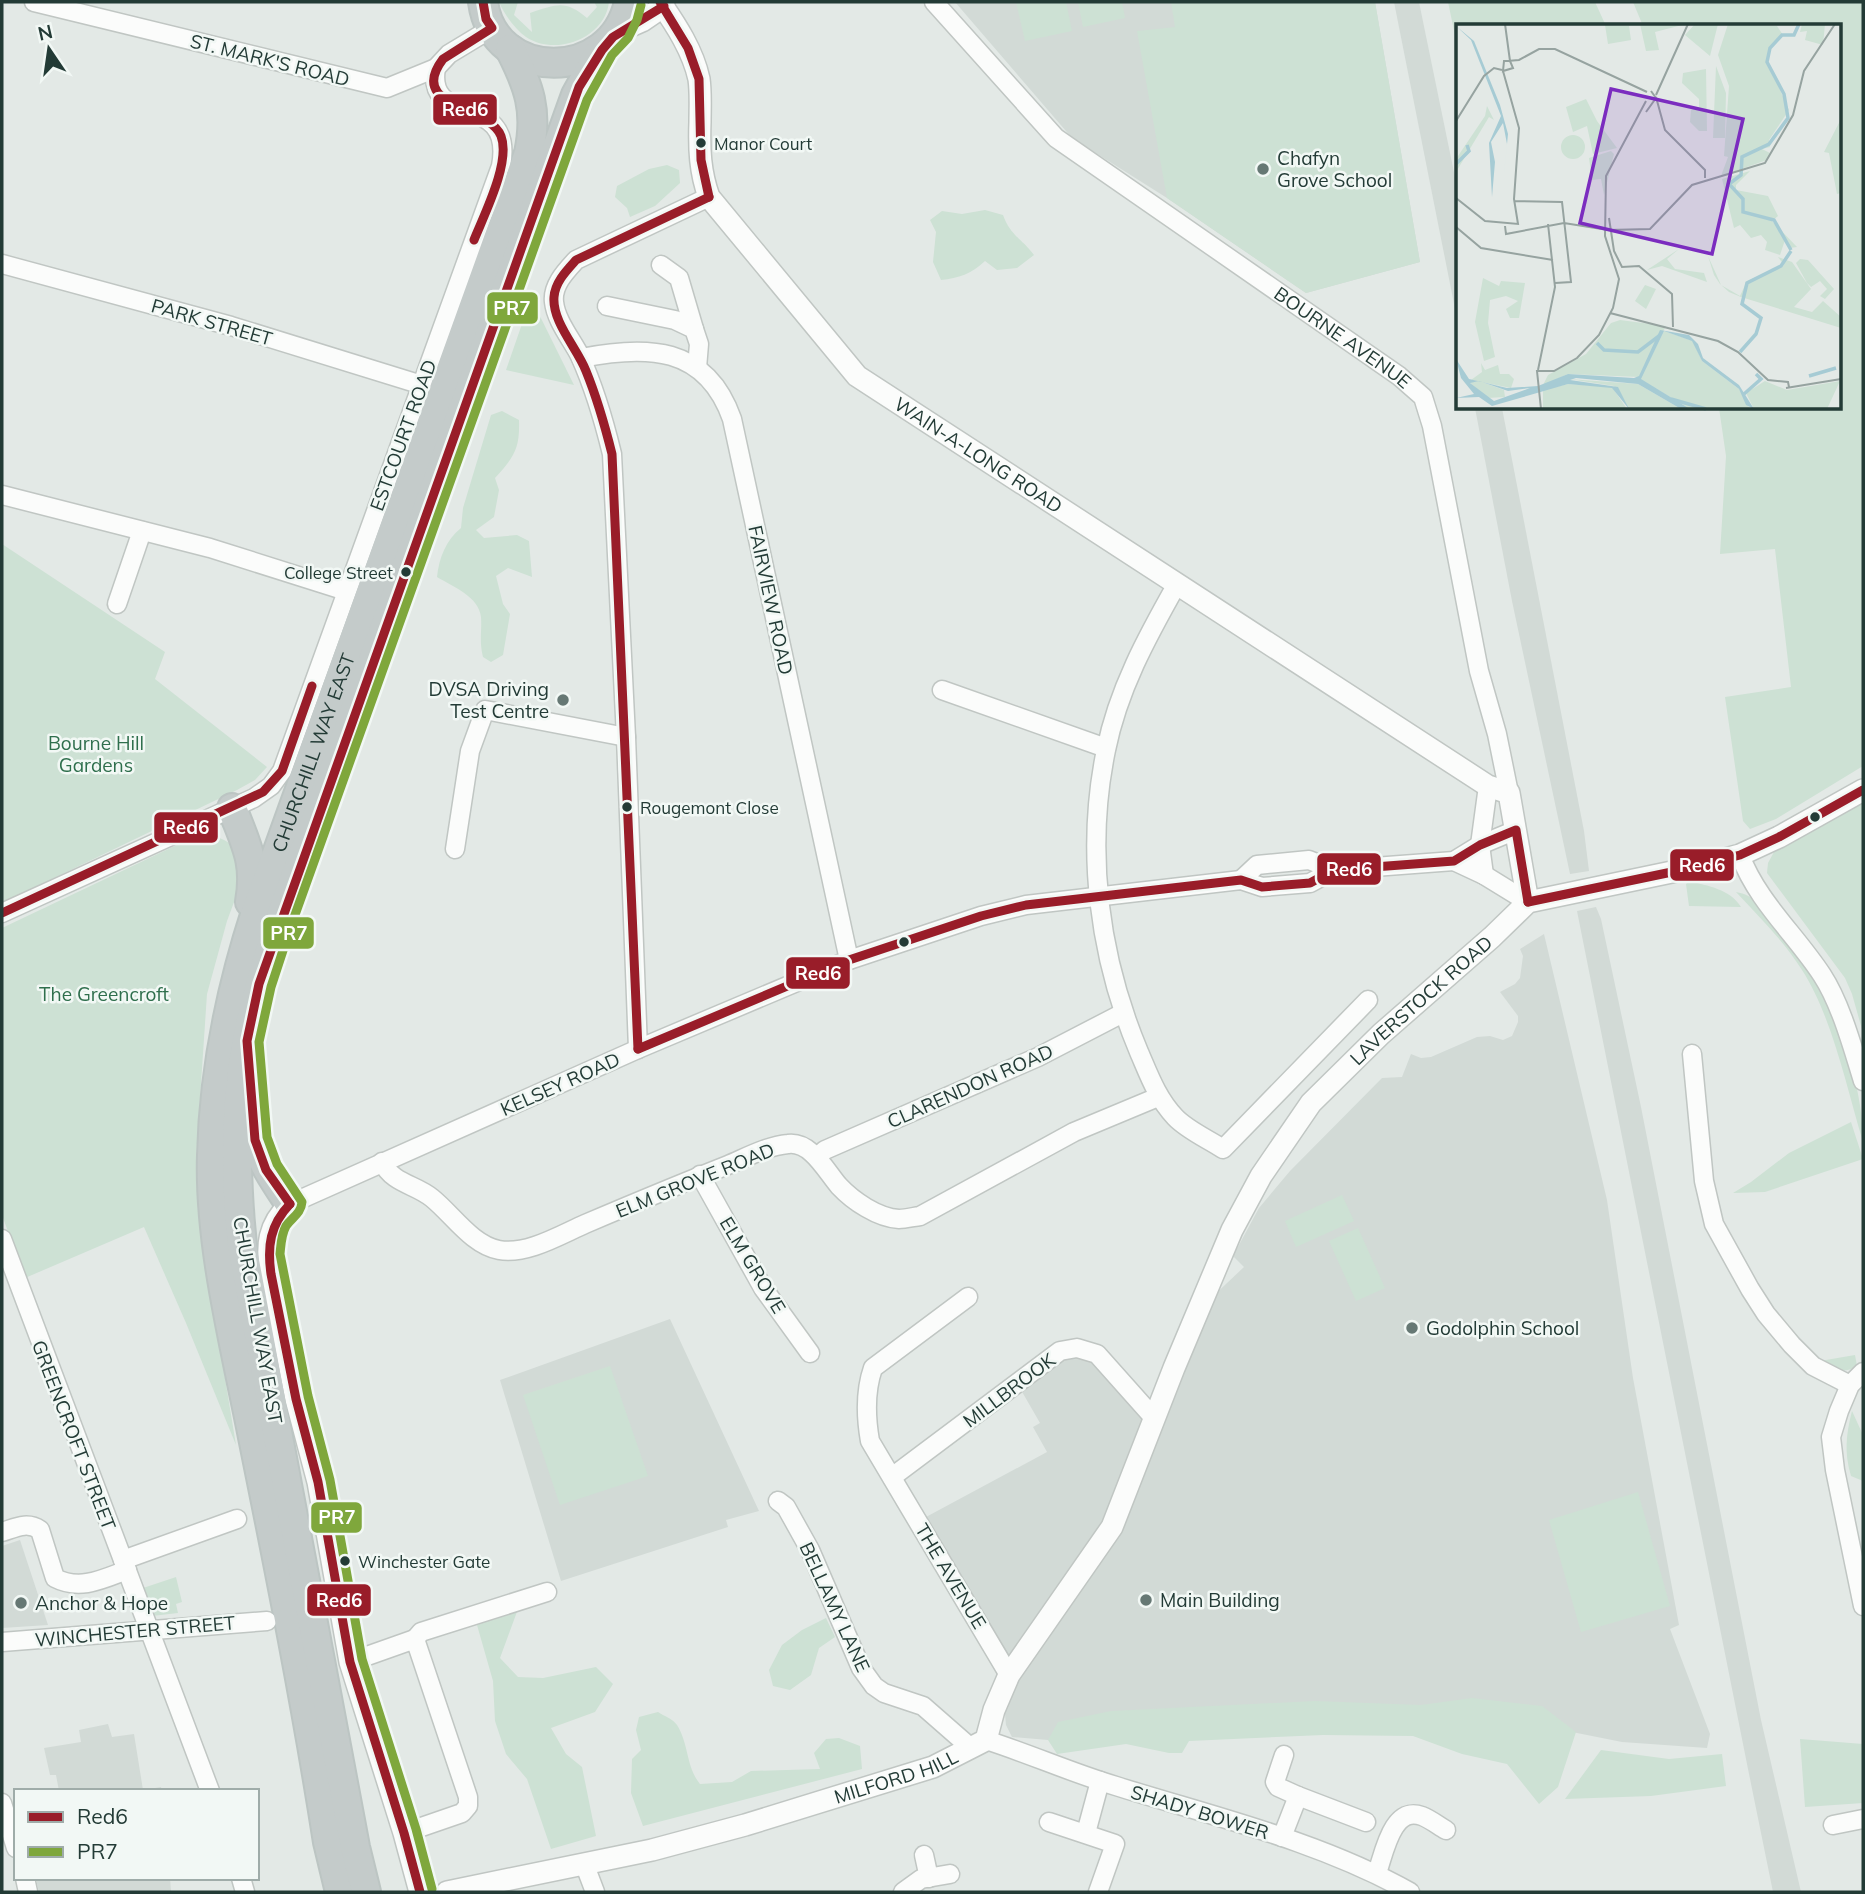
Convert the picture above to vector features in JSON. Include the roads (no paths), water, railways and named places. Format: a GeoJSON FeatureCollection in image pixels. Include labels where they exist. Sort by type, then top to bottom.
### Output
{"type":"FeatureCollection","features":[{"type":"Feature","properties":{"kind":"highway","name":"CHURCHILL WAY EAST"},"geometry":{"type":"LineString","coordinates":[[351,1887],[329,1771],[242,1245],[237,1198],[237,1155],[247,1041],[259,984],[307,844],[576,95],[626,15],[629,2]]}},
{"type":"Feature","properties":{"kind":"highway"},"geometry":{"type":"LineString","coordinates":[[482,13],[510,49],[529,59],[550,63],[577,58],[610,40]]}},
{"type":"Feature","properties":{"kind":"highway","name":"CHURCHILL WAY EAST"},"geometry":{"type":"LineString","coordinates":[[329,1771],[234,1343],[214,1209],[212,1156],[217,1079],[226,1020],[242,957],[529,153],[534,115],[529,93],[510,49]]}},
{"type":"Feature","properties":{"kind":"highway"},"geometry":{"type":"LineString","coordinates":[[232,808],[254,871],[242,957]]}},
{"type":"Feature","properties":{"kind":"highway"},"geometry":{"type":"LineString","coordinates":[[247,1041],[255,1140],[266,1170],[289,1205]]}},
{"type":"Feature","properties":{"kind":"highway"},"geometry":{"type":"LineString","coordinates":[[329,1771],[351,1887]]}},
{"type":"Feature","properties":{"kind":"street","name":"ST. MARK'S ROAD"},"geometry":{"type":"LineString","coordinates":[[34,2],[387,88],[436,68],[482,13]]}},
{"type":"Feature","properties":{"kind":"street","name":"BOURNE AVENUE"},"geometry":{"type":"LineString","coordinates":[[934,2],[1056,138],[1399,376],[1423,397],[1432,426],[1479,671],[1497,734],[1528,902]]}},
{"type":"Feature","properties":{"kind":"street","name":"WAIN-A-LONG ROAD"},"geometry":{"type":"LineString","coordinates":[[610,40],[664,3],[696,68],[700,90],[700,158],[703,181],[709,197],[857,376],[1488,786],[1509,793]]}},
{"type":"Feature","properties":{"kind":"street","name":"ESTCOURT ROAD"},"geometry":{"type":"LineString","coordinates":[[2,913],[232,808],[263,792],[282,771],[501,166],[504,144],[498,128],[485,118],[450,104],[439,93],[435,84],[436,68]]}},
{"type":"Feature","properties":{"kind":"street"},"geometry":{"type":"LineString","coordinates":[[638,1049],[612,454],[604,422],[580,358],[554,302],[555,289],[576,260],[709,197]]}},
{"type":"Feature","properties":{"kind":"street","name":"PARK STREET"},"geometry":{"type":"LineString","coordinates":[[2,264],[231,326],[422,385]]}},
{"type":"Feature","properties":{"kind":"street"},"geometry":{"type":"LineString","coordinates":[[661,265],[678,278],[699,344],[697,368]]}},
{"type":"Feature","properties":{"kind":"street"},"geometry":{"type":"LineString","coordinates":[[607,306],[675,320],[694,329]]}},
{"type":"Feature","properties":{"kind":"street","name":"FAIRVIEW ROAD"},"geometry":{"type":"LineString","coordinates":[[580,358],[613,352],[648,350],[676,357],[697,368],[726,401],[849,960]]}},
{"type":"Feature","properties":{"kind":"street"},"geometry":{"type":"LineString","coordinates":[[2,495],[210,548],[346,591]]}},
{"type":"Feature","properties":{"kind":"street"},"geometry":{"type":"LineString","coordinates":[[117,604],[142,531]]}},
{"type":"Feature","properties":{"kind":"street"},"geometry":{"type":"LineString","coordinates":[[1158,1097],[1123,1013],[1110,961],[1098,897],[1096,846],[1098,796],[1106,748],[1129,676],[1177,584]]}},
{"type":"Feature","properties":{"kind":"street"},"geometry":{"type":"LineString","coordinates":[[942,690],[1106,748]]}},
{"type":"Feature","properties":{"kind":"street"},"geometry":{"type":"LineString","coordinates":[[455,849],[470,751],[485,710],[626,737]]}},
{"type":"Feature","properties":{"kind":"street"},"geometry":{"type":"LineString","coordinates":[[1485,875],[1480,845],[1488,786]]}},
{"type":"Feature","properties":{"kind":"street"},"geometry":{"type":"LineString","coordinates":[[1528,902],[1740,855],[1779,837],[1863,790]]}},
{"type":"Feature","properties":{"kind":"street","name":"KELSEY ROAD"},"geometry":{"type":"LineString","coordinates":[[289,1205],[638,1049],[849,960],[981,916],[1027,905],[1241,880],[1262,887],[1310,883],[1334,870],[1454,861],[1480,845],[1516,830]]}},
{"type":"Feature","properties":{"kind":"street"},"geometry":{"type":"LineString","coordinates":[[1740,855],[1751,879],[1824,977],[1847,1030],[1863,1081]]}},
{"type":"Feature","properties":{"kind":"street","name":"KELSEY ROAD"},"geometry":{"type":"LineString","coordinates":[[1454,861],[1485,875],[1528,902]]}},
{"type":"Feature","properties":{"kind":"street","name":"LAVERSTOCK ROAD"},"geometry":{"type":"LineString","coordinates":[[1154,1418],[1232,1230],[1261,1176],[1311,1103],[1381,1034],[1528,902]]}},
{"type":"Feature","properties":{"kind":"street","name":"LAVERSTOCK ROAD"},"geometry":{"type":"LineString","coordinates":[[1158,1097],[1176,1118],[1223,1149],[1368,1000]]}},
{"type":"Feature","properties":{"kind":"street","name":"CLARENDON ROAD"},"geometry":{"type":"LineString","coordinates":[[817,1157],[825,1150],[1038,1057],[1123,1013]]}},
{"type":"Feature","properties":{"kind":"street"},"geometry":{"type":"LineString","coordinates":[[1692,1055],[1703,1181],[1714,1224],[1766,1314],[1792,1345],[1814,1366],[1850,1385]]}},
{"type":"Feature","properties":{"kind":"street","name":"ELM GROVE ROAD"},"geometry":{"type":"LineString","coordinates":[[382,1162],[387,1173],[398,1181],[423,1191],[475,1238],[497,1250],[509,1251],[550,1240],[700,1175],[773,1146],[791,1143],[802,1146],[817,1157],[841,1188],[860,1202],[887,1217],[900,1219],[920,1216],[1074,1132],[1158,1097]]}},
{"type":"Feature","properties":{"kind":"street","name":"ELM GROVE"},"geometry":{"type":"LineString","coordinates":[[700,1175],[763,1289],[810,1353]]}},
{"type":"Feature","properties":{"kind":"street"},"geometry":{"type":"LineString","coordinates":[[289,1205],[272,1227],[268,1255],[296,1399],[318,1482],[350,1662],[404,1833],[419,1892]]}},
{"type":"Feature","properties":{"kind":"street","name":"GREENCROFT STREET"},"geometry":{"type":"LineString","coordinates":[[2,1239],[51,1375],[209,1789]]}},
{"type":"Feature","properties":{"kind":"street"},"geometry":{"type":"LineString","coordinates":[[892,1477],[870,1441],[866,1415],[873,1368],[968,1297]]}},
{"type":"Feature","properties":{"kind":"street","name":"MILLBROOK"},"geometry":{"type":"LineString","coordinates":[[892,1477],[1060,1351],[1077,1348],[1097,1354],[1154,1418]]}},
{"type":"Feature","properties":{"kind":"street"},"geometry":{"type":"LineString","coordinates":[[1863,1371],[1850,1385],[1831,1437],[1863,1606]]}},
{"type":"Feature","properties":{"kind":"street"},"geometry":{"type":"LineString","coordinates":[[978,1744],[1009,1675],[1112,1527],[1154,1418]]}},
{"type":"Feature","properties":{"kind":"street","name":"THE AVENUE"},"geometry":{"type":"LineString","coordinates":[[892,1477],[1009,1675]]}},
{"type":"Feature","properties":{"kind":"street","name":"BELLAMY LANE"},"geometry":{"type":"LineString","coordinates":[[778,1501],[786,1507],[810,1550],[861,1668],[874,1686],[884,1693],[923,1706],[978,1744]]}},
{"type":"Feature","properties":{"kind":"street"},"geometry":{"type":"LineString","coordinates":[[2,1532],[23,1525],[33,1525],[40,1530],[55,1578],[74,1585],[87,1584],[125,1565],[237,1519]]}},
{"type":"Feature","properties":{"kind":"street"},"geometry":{"type":"LineString","coordinates":[[350,1662],[415,1639],[421,1633],[547,1592]]}},
{"type":"Feature","properties":{"kind":"street","name":"WINCHESTER STREET"},"geometry":{"type":"LineString","coordinates":[[2,1642],[267,1621]]}},
{"type":"Feature","properties":{"kind":"street"},"geometry":{"type":"LineString","coordinates":[[404,1833],[462,1813],[468,1806],[468,1797],[415,1639]]}},
{"type":"Feature","properties":{"kind":"street","name":"SHADY BOWER"},"geometry":{"type":"LineString","coordinates":[[978,1744],[1282,1837],[1377,1873],[1410,1892]]}},
{"type":"Feature","properties":{"kind":"street","name":"MILFORD HILL"},"geometry":{"type":"LineString","coordinates":[[447,1892],[652,1850],[770,1818],[933,1767],[978,1744]]}},
{"type":"Feature","properties":{"kind":"street"},"geometry":{"type":"LineString","coordinates":[[1284,1755],[1275,1782],[1278,1787],[1366,1822]]}},
{"type":"Feature","properties":{"kind":"street"},"geometry":{"type":"LineString","coordinates":[[1086,1833],[1100,1781]]}},
{"type":"Feature","properties":{"kind":"street"},"geometry":{"type":"LineString","coordinates":[[1282,1837],[1298,1796]]}},
{"type":"Feature","properties":{"kind":"street"},"geometry":{"type":"LineString","coordinates":[[2,1803],[14,1842]]}},
{"type":"Feature","properties":{"kind":"street"},"geometry":{"type":"LineString","coordinates":[[1377,1873],[1394,1826],[1400,1820],[1411,1815],[1421,1815],[1446,1830]]}},
{"type":"Feature","properties":{"kind":"street"},"geometry":{"type":"LineString","coordinates":[[1833,1825],[1863,1819]]}},
{"type":"Feature","properties":{"kind":"street"},"geometry":{"type":"LineString","coordinates":[[1049,1822],[1115,1844],[1098,1892]]}},
{"type":"Feature","properties":{"kind":"street"},"geometry":{"type":"LineString","coordinates":[[924,1855],[929,1878]]}},
{"type":"Feature","properties":{"kind":"street"},"geometry":{"type":"LineString","coordinates":[[584,1863],[595,1892]]}},
{"type":"Feature","properties":{"kind":"street"},"geometry":{"type":"LineString","coordinates":[[904,1892],[921,1879],[950,1874]]}},
{"type":"Feature","properties":{"kind":"place","name":"Manor Court"},"geometry":{"type":"Point","coordinates":[701,143]}},
{"type":"Feature","properties":{"kind":"place","name":"Chafyn Grove School"},"geometry":{"type":"Point","coordinates":[1263,169]}},
{"type":"Feature","properties":{"kind":"place","name":"College Street"},"geometry":{"type":"Point","coordinates":[406,572]}},
{"type":"Feature","properties":{"kind":"place","name":"DVSA Driving Test Centre"},"geometry":{"type":"Point","coordinates":[563,700]}},
{"type":"Feature","properties":{"kind":"place","name":"Rougemont Close"},"geometry":{"type":"Point","coordinates":[627,807]}},
{"type":"Feature","properties":{"kind":"place","name":"Godolphin School"},"geometry":{"type":"Point","coordinates":[1412,1328]}},
{"type":"Feature","properties":{"kind":"place","name":"Winchester Gate"},"geometry":{"type":"Point","coordinates":[345,1561]}},
{"type":"Feature","properties":{"kind":"place","name":"Main Building"},"geometry":{"type":"Point","coordinates":[1146,1600]}},
{"type":"Feature","properties":{"kind":"place","name":"Anchor & Hope"},"geometry":{"type":"Point","coordinates":[21,1603]}},
{"type":"Feature","properties":{"kind":"park label","name":"Bourne Hill Gardens"},"geometry":{"type":"Point","coordinates":[96,754]}},
{"type":"Feature","properties":{"kind":"park label","name":"The Greencroft"},"geometry":{"type":"Point","coordinates":[104,994]}}]}
